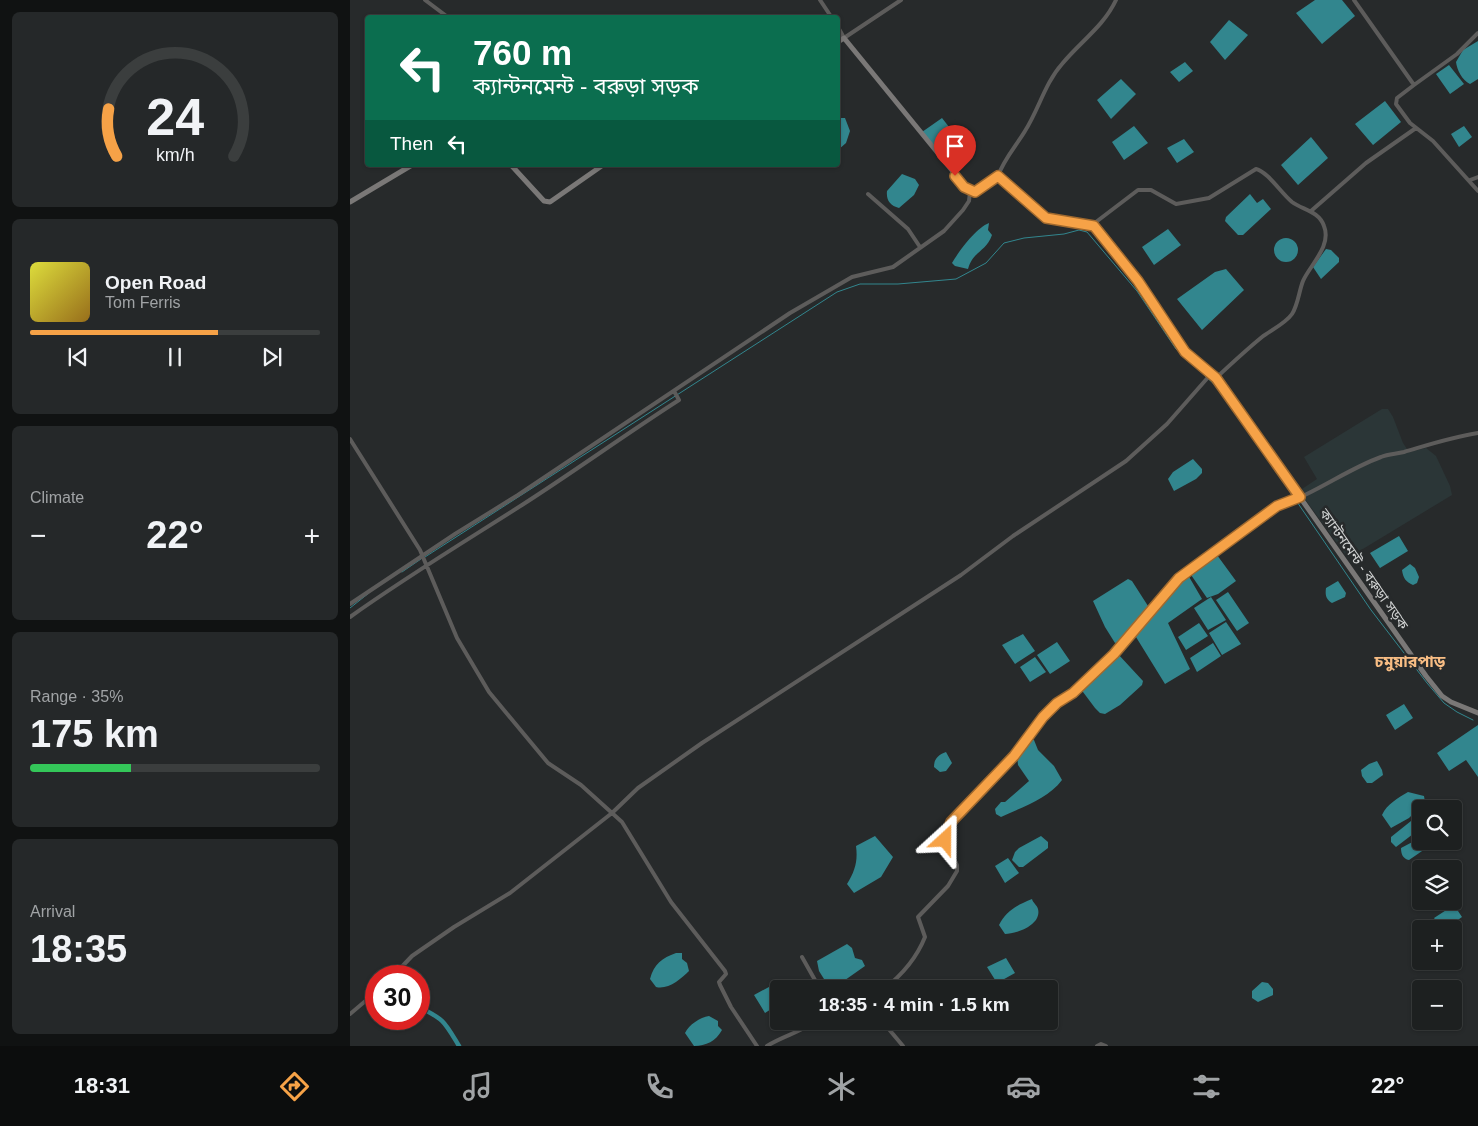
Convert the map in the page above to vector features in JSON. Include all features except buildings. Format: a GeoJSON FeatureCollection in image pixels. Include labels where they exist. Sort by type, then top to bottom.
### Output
{"type":"FeatureCollection","features":[{"type":"Feature","properties":{"kind":"main road"},"geometry":{"type":"LineString","coordinates":[[840,41],[844,38],[970,192],[979,190],[998,176],[1046,218],[1067,223],[1092,225]]}},
{"type":"Feature","properties":{"kind":"main road"},"geometry":{"type":"LineString","coordinates":[[350,202],[409,167]]}},
{"type":"Feature","properties":{"kind":"main road"},"geometry":{"type":"LineString","coordinates":[[513,167],[544,201],[550,202],[601,167]]}},
{"type":"Feature","properties":{"kind":"main road","name":"ক্যান্টনমেন্ট - বরুড়া সড়ক"},"geometry":{"type":"LineString","coordinates":[[1092,225],[1138,281],[1185,352],[1214,375],[1394,632],[1442,696],[1451,702],[1478,713]]}},
{"type":"Feature","properties":{"kind":"street"},"geometry":{"type":"LineString","coordinates":[[425,0],[445,15]]}},
{"type":"Feature","properties":{"kind":"street"},"geometry":{"type":"LineString","coordinates":[[820,0],[830,15]]}},
{"type":"Feature","properties":{"kind":"street"},"geometry":{"type":"LineString","coordinates":[[840,31],[844,38],[901,0]]}},
{"type":"Feature","properties":{"kind":"street"},"geometry":{"type":"LineString","coordinates":[[998,176],[1010,153],[1026,130],[1056,71],[1099,26],[1110,12],[1116,0]]}},
{"type":"Feature","properties":{"kind":"street"},"geometry":{"type":"LineString","coordinates":[[1354,0],[1414,85]]}},
{"type":"Feature","properties":{"kind":"street"},"geometry":{"type":"LineString","coordinates":[[1478,33],[1456,54],[1395,101],[1410,123],[1427,135],[1478,191]]}},
{"type":"Feature","properties":{"kind":"street"},"geometry":{"type":"LineString","coordinates":[[1312,211],[1366,163],[1416,128]]}},
{"type":"Feature","properties":{"kind":"street"},"geometry":{"type":"LineString","coordinates":[[403,965],[412,956],[454,926],[510,893],[612,813],[638,788],[702,743],[961,575],[1013,536],[1126,461],[1167,424],[1205,381],[1292,315],[1304,279],[1316,261],[1324,243],[1325,227],[1312,211],[1299,206],[1283,194],[1262,171],[1256,169],[1210,198],[1176,204],[1151,190],[1138,190],[1092,225]]}},
{"type":"Feature","properties":{"kind":"street"},"geometry":{"type":"LineString","coordinates":[[1470,180],[1478,177]]}},
{"type":"Feature","properties":{"kind":"street"},"geometry":{"type":"LineString","coordinates":[[350,604],[674,393],[790,313],[852,277],[894,268],[920,247],[932,241],[959,215],[969,200],[970,192]]}},
{"type":"Feature","properties":{"kind":"street"},"geometry":{"type":"LineString","coordinates":[[868,194],[908,230],[920,247]]}},
{"type":"Feature","properties":{"kind":"street"},"geometry":{"type":"LineString","coordinates":[[350,617],[425,564],[522,505],[679,400],[674,393]]}},
{"type":"Feature","properties":{"kind":"street"},"geometry":{"type":"LineString","coordinates":[[893,980],[910,963],[925,937],[918,918],[948,886],[957,870],[957,865],[945,840],[951,822],[1014,756],[1043,717],[1057,703],[1073,693],[1114,654],[1179,578],[1277,506],[1300,497],[1328,481],[1382,456],[1478,433]]}},
{"type":"Feature","properties":{"kind":"street"},"geometry":{"type":"LineString","coordinates":[[350,439],[422,556],[457,638],[489,692],[548,763],[581,785],[622,822],[671,902],[726,971],[726,974],[719,982],[720,985],[731,1007],[757,1046]]}},
{"type":"Feature","properties":{"kind":"street"},"geometry":{"type":"LineString","coordinates":[[802,957],[815,980]]}},
{"type":"Feature","properties":{"kind":"street"},"geometry":{"type":"LineString","coordinates":[[350,1014],[365,1001]]}},
{"type":"Feature","properties":{"kind":"street"},"geometry":{"type":"LineString","coordinates":[[768,1046],[780,1038],[802,1030]]}},
{"type":"Feature","properties":{"kind":"street"},"geometry":{"type":"LineString","coordinates":[[890,1030],[903,1046]]}},
{"type":"Feature","properties":{"kind":"street"},"geometry":{"type":"LineString","coordinates":[[1097,1046],[1101,1044],[1106,1046]]}},
{"type":"Feature","properties":{"kind":"shaded area"},"geometry":{"type":"Polygon","coordinates":[[[1382,409],[1388,409],[1409,452],[1426,448],[1436,456],[1450,486],[1452,495],[1348,558],[1299,491],[1317,479],[1304,457],[1382,409]]]}},
{"type":"Feature","properties":{"kind":"water"},"geometry":{"type":"Polygon","coordinates":[[[1315,0],[1342,0],[1355,16],[1322,44],[1296,13],[1315,0]]]}},
{"type":"Feature","properties":{"kind":"water"},"geometry":{"type":"Polygon","coordinates":[[[1229,20],[1248,35],[1225,60],[1210,42],[1229,20]]]}},
{"type":"Feature","properties":{"kind":"water"},"geometry":{"type":"Polygon","coordinates":[[[1478,41],[1478,79],[1470,84],[1460,74],[1456,62],[1463,50],[1478,41]]]}},
{"type":"Feature","properties":{"kind":"water"},"geometry":{"type":"Polygon","coordinates":[[[1185,62],[1193,71],[1179,82],[1170,72],[1185,62]]]}},
{"type":"Feature","properties":{"kind":"water"},"geometry":{"type":"Polygon","coordinates":[[[1449,65],[1464,84],[1450,94],[1436,74],[1449,65]]]}},
{"type":"Feature","properties":{"kind":"water"},"geometry":{"type":"Polygon","coordinates":[[[1121,79],[1136,94],[1111,119],[1097,100],[1121,79]]]}},
{"type":"Feature","properties":{"kind":"water"},"geometry":{"type":"Polygon","coordinates":[[[1385,101],[1401,122],[1373,145],[1355,124],[1385,101]]]}},
{"type":"Feature","properties":{"kind":"water"},"geometry":{"type":"Polygon","coordinates":[[[840,118],[845,118],[850,131],[846,143],[840,148],[840,118]]]}},
{"type":"Feature","properties":{"kind":"water"},"geometry":{"type":"Polygon","coordinates":[[[942,118],[953,132],[934,146],[922,132],[942,118]]]}},
{"type":"Feature","properties":{"kind":"water"},"geometry":{"type":"Polygon","coordinates":[[[1134,126],[1148,143],[1124,160],[1112,142],[1134,126]]]}},
{"type":"Feature","properties":{"kind":"water"},"geometry":{"type":"Polygon","coordinates":[[[1464,126],[1472,137],[1459,147],[1451,134],[1464,126]]]}},
{"type":"Feature","properties":{"kind":"water"},"geometry":{"type":"Polygon","coordinates":[[[1311,137],[1328,158],[1298,185],[1281,165],[1311,137]]]}},
{"type":"Feature","properties":{"kind":"water"},"geometry":{"type":"Polygon","coordinates":[[[1184,139],[1194,152],[1177,163],[1167,148],[1184,139]]]}},
{"type":"Feature","properties":{"kind":"water"},"geometry":{"type":"Polygon","coordinates":[[[902,174],[915,179],[919,185],[914,195],[899,208],[889,202],[887,191],[902,174]]]}},
{"type":"Feature","properties":{"kind":"water"},"geometry":{"type":"Polygon","coordinates":[[[1250,194],[1257,203],[1263,199],[1271,209],[1243,235],[1238,235],[1225,221],[1226,217],[1250,194]]]}},
{"type":"Feature","properties":{"kind":"water"},"geometry":{"type":"Polygon","coordinates":[[[989,223],[988,230],[992,235],[986,245],[973,258],[968,269],[955,266],[952,263],[963,246],[973,235],[989,223]]]}},
{"type":"Feature","properties":{"kind":"water"},"geometry":{"type":"Polygon","coordinates":[[[1168,229],[1181,245],[1154,265],[1142,247],[1168,229]]]}},
{"type":"Feature","properties":{"kind":"water"},"geometry":{"type":"Polygon","coordinates":[[[1286,238],[1294,242],[1298,250],[1294,258],[1286,262],[1278,258],[1274,250],[1278,242],[1286,238]]]}},
{"type":"Feature","properties":{"kind":"water"},"geometry":{"type":"Polygon","coordinates":[[[1326,249],[1331,250],[1339,258],[1339,262],[1321,279],[1313,267],[1326,249]]]}},
{"type":"Feature","properties":{"kind":"water"},"geometry":{"type":"Polygon","coordinates":[[[1226,269],[1244,290],[1202,330],[1177,299],[1215,272],[1226,269]]]}},
{"type":"Feature","properties":{"kind":"water"},"geometry":{"type":"Polygon","coordinates":[[[1193,459],[1202,469],[1202,473],[1196,479],[1174,491],[1168,479],[1173,472],[1193,459]]]}},
{"type":"Feature","properties":{"kind":"water"},"geometry":{"type":"Polygon","coordinates":[[[1399,536],[1408,551],[1380,568],[1370,553],[1399,536]]]}},
{"type":"Feature","properties":{"kind":"water"},"geometry":{"type":"Polygon","coordinates":[[[1217,555],[1236,581],[1218,594],[1207,598],[1189,572],[1209,558],[1217,555]]]}},
{"type":"Feature","properties":{"kind":"water"},"geometry":{"type":"Polygon","coordinates":[[[1410,564],[1415,568],[1419,577],[1417,583],[1413,585],[1405,579],[1402,570],[1410,564]]]}},
{"type":"Feature","properties":{"kind":"water"},"geometry":{"type":"Polygon","coordinates":[[[1188,575],[1202,599],[1168,623],[1190,669],[1165,684],[1136,637],[1135,631],[1188,575]]]}},
{"type":"Feature","properties":{"kind":"water"},"geometry":{"type":"Polygon","coordinates":[[[1128,579],[1132,581],[1148,606],[1119,642],[1115,643],[1093,601],[1128,579]]]}},
{"type":"Feature","properties":{"kind":"water"},"geometry":{"type":"Polygon","coordinates":[[[1338,581],[1346,593],[1345,597],[1332,603],[1326,597],[1326,588],[1338,581]]]}},
{"type":"Feature","properties":{"kind":"water"},"geometry":{"type":"Polygon","coordinates":[[[1228,592],[1249,623],[1237,631],[1216,600],[1228,592]]]}},
{"type":"Feature","properties":{"kind":"water"},"geometry":{"type":"Polygon","coordinates":[[[1211,597],[1226,620],[1208,630],[1194,608],[1211,597]]]}},
{"type":"Feature","properties":{"kind":"water"},"geometry":{"type":"Polygon","coordinates":[[[1226,622],[1241,644],[1222,655],[1209,633],[1226,622]]]}},
{"type":"Feature","properties":{"kind":"water"},"geometry":{"type":"Polygon","coordinates":[[[1199,623],[1208,636],[1186,650],[1178,637],[1199,623]]]}},
{"type":"Feature","properties":{"kind":"water"},"geometry":{"type":"Polygon","coordinates":[[[1023,634],[1035,651],[1015,664],[1002,645],[1023,634]]]}},
{"type":"Feature","properties":{"kind":"water"},"geometry":{"type":"Polygon","coordinates":[[[1057,642],[1070,661],[1050,674],[1037,655],[1057,642]]]}},
{"type":"Feature","properties":{"kind":"water"},"geometry":{"type":"Polygon","coordinates":[[[1213,643],[1221,656],[1197,672],[1190,658],[1213,643]]]}},
{"type":"Feature","properties":{"kind":"water"},"geometry":{"type":"Polygon","coordinates":[[[1118,654],[1143,681],[1142,685],[1120,705],[1105,714],[1100,713],[1083,692],[1082,688],[1118,654]]]}},
{"type":"Feature","properties":{"kind":"water"},"geometry":{"type":"Polygon","coordinates":[[[1035,657],[1046,672],[1030,682],[1020,667],[1035,657]]]}},
{"type":"Feature","properties":{"kind":"water"},"geometry":{"type":"Polygon","coordinates":[[[1404,704],[1413,718],[1395,730],[1386,715],[1404,704]]]}},
{"type":"Feature","properties":{"kind":"water"},"geometry":{"type":"Polygon","coordinates":[[[1478,725],[1478,777],[1466,760],[1449,771],[1437,753],[1478,725]]]}},
{"type":"Feature","properties":{"kind":"water"},"geometry":{"type":"Polygon","coordinates":[[[1030,740],[1034,740],[1038,750],[1054,766],[1062,780],[1042,797],[1001,817],[996,814],[995,809],[1001,802],[1005,802],[1029,781],[1018,765],[1017,755],[1030,740]]]}},
{"type":"Feature","properties":{"kind":"water"},"geometry":{"type":"Polygon","coordinates":[[[946,752],[952,763],[946,771],[940,772],[934,767],[935,762],[939,756],[946,752]]]}},
{"type":"Feature","properties":{"kind":"water"},"geometry":{"type":"Polygon","coordinates":[[[1377,761],[1383,775],[1372,783],[1367,783],[1362,776],[1361,770],[1377,761]]]}},
{"type":"Feature","properties":{"kind":"water"},"geometry":{"type":"Polygon","coordinates":[[[1408,792],[1424,796],[1425,800],[1412,800],[1412,815],[1391,828],[1382,815],[1390,804],[1408,792]]]}},
{"type":"Feature","properties":{"kind":"water"},"geometry":{"type":"Polygon","coordinates":[[[1411,821],[1412,835],[1396,847],[1391,842],[1391,837],[1411,821]]]}},
{"type":"Feature","properties":{"kind":"water"},"geometry":{"type":"Polygon","coordinates":[[[875,836],[893,857],[881,877],[854,893],[847,884],[855,866],[856,846],[875,836]]]}},
{"type":"Feature","properties":{"kind":"water"},"geometry":{"type":"Polygon","coordinates":[[[1041,836],[1048,842],[1048,848],[1023,867],[1019,867],[1012,860],[1015,852],[1041,836]]]}},
{"type":"Feature","properties":{"kind":"water"},"geometry":{"type":"Polygon","coordinates":[[[1412,842],[1412,850],[1424,850],[1409,860],[1405,859],[1401,848],[1412,842]]]}},
{"type":"Feature","properties":{"kind":"water"},"geometry":{"type":"Polygon","coordinates":[[[1008,858],[1019,873],[1005,883],[995,866],[1008,858]]]}},
{"type":"Feature","properties":{"kind":"water"},"geometry":{"type":"Polygon","coordinates":[[[1032,899],[1038,909],[1036,920],[1027,928],[1005,934],[999,925],[1005,916],[1017,906],[1032,899]]]}},
{"type":"Feature","properties":{"kind":"water"},"geometry":{"type":"Polygon","coordinates":[[[1446,910],[1457,910],[1462,917],[1458,920],[1435,920],[1434,918],[1446,910]]]}},
{"type":"Feature","properties":{"kind":"water"},"geometry":{"type":"Polygon","coordinates":[[[847,944],[852,948],[855,958],[862,960],[865,966],[845,980],[825,980],[819,971],[817,961],[847,944]]]}},
{"type":"Feature","properties":{"kind":"water"},"geometry":{"type":"Polygon","coordinates":[[[676,953],[682,953],[682,959],[687,963],[689,971],[670,985],[661,988],[656,987],[650,979],[654,969],[663,959],[676,953]]]}},
{"type":"Feature","properties":{"kind":"water"},"geometry":{"type":"Polygon","coordinates":[[[1006,958],[1015,973],[1002,980],[995,980],[987,967],[1006,958]]]}},
{"type":"Feature","properties":{"kind":"water"},"geometry":{"type":"Polygon","coordinates":[[[1262,982],[1268,983],[1273,989],[1273,995],[1258,1002],[1252,998],[1252,991],[1262,982]]]}},
{"type":"Feature","properties":{"kind":"water"},"geometry":{"type":"Polygon","coordinates":[[[770,986],[770,1010],[765,1013],[754,995],[770,986]]]}},
{"type":"Feature","properties":{"kind":"water"},"geometry":{"type":"Polygon","coordinates":[[[709,1016],[718,1021],[718,1026],[722,1030],[710,1042],[694,1046],[685,1033],[695,1022],[709,1016]]]}},
{"type":"Feature","properties":{"kind":"waterway"},"geometry":{"type":"LineString","coordinates":[[425,557],[837,292],[860,284],[898,284],[956,279],[986,263],[1004,243],[1024,238],[1064,234],[1079,230],[1087,232],[1137,291],[1176,349],[1215,385],[1228,401],[1371,610],[1427,683],[1444,703],[1473,720]]}},
{"type":"Feature","properties":{"kind":"waterway"},"geometry":{"type":"LineString","coordinates":[[402,572],[421,559]]}},
{"type":"Feature","properties":{"kind":"waterway"},"geometry":{"type":"LineString","coordinates":[[350,608],[369,593]]}},
{"type":"Feature","properties":{"kind":"waterway"},"geometry":{"type":"LineString","coordinates":[[430,1013],[443,1022],[459,1046]]}},
{"type":"Feature","properties":{"kind":"district","name":"চমুয়ারপাড়"},"geometry":{"type":"Point","coordinates":[1410,661]}},
{"type":"Feature","properties":{"kind":"route"},"geometry":{"type":"LineString","coordinates":[[945,840],[951,822],[1014,756],[1043,717],[1057,703],[1073,693],[1088,680],[1114,654],[1179,578],[1277,506],[1300,497],[1216,378],[1185,352],[1138,281],[1094,226],[1046,218],[998,176],[975,192],[970,192],[955,176]]}}]}
